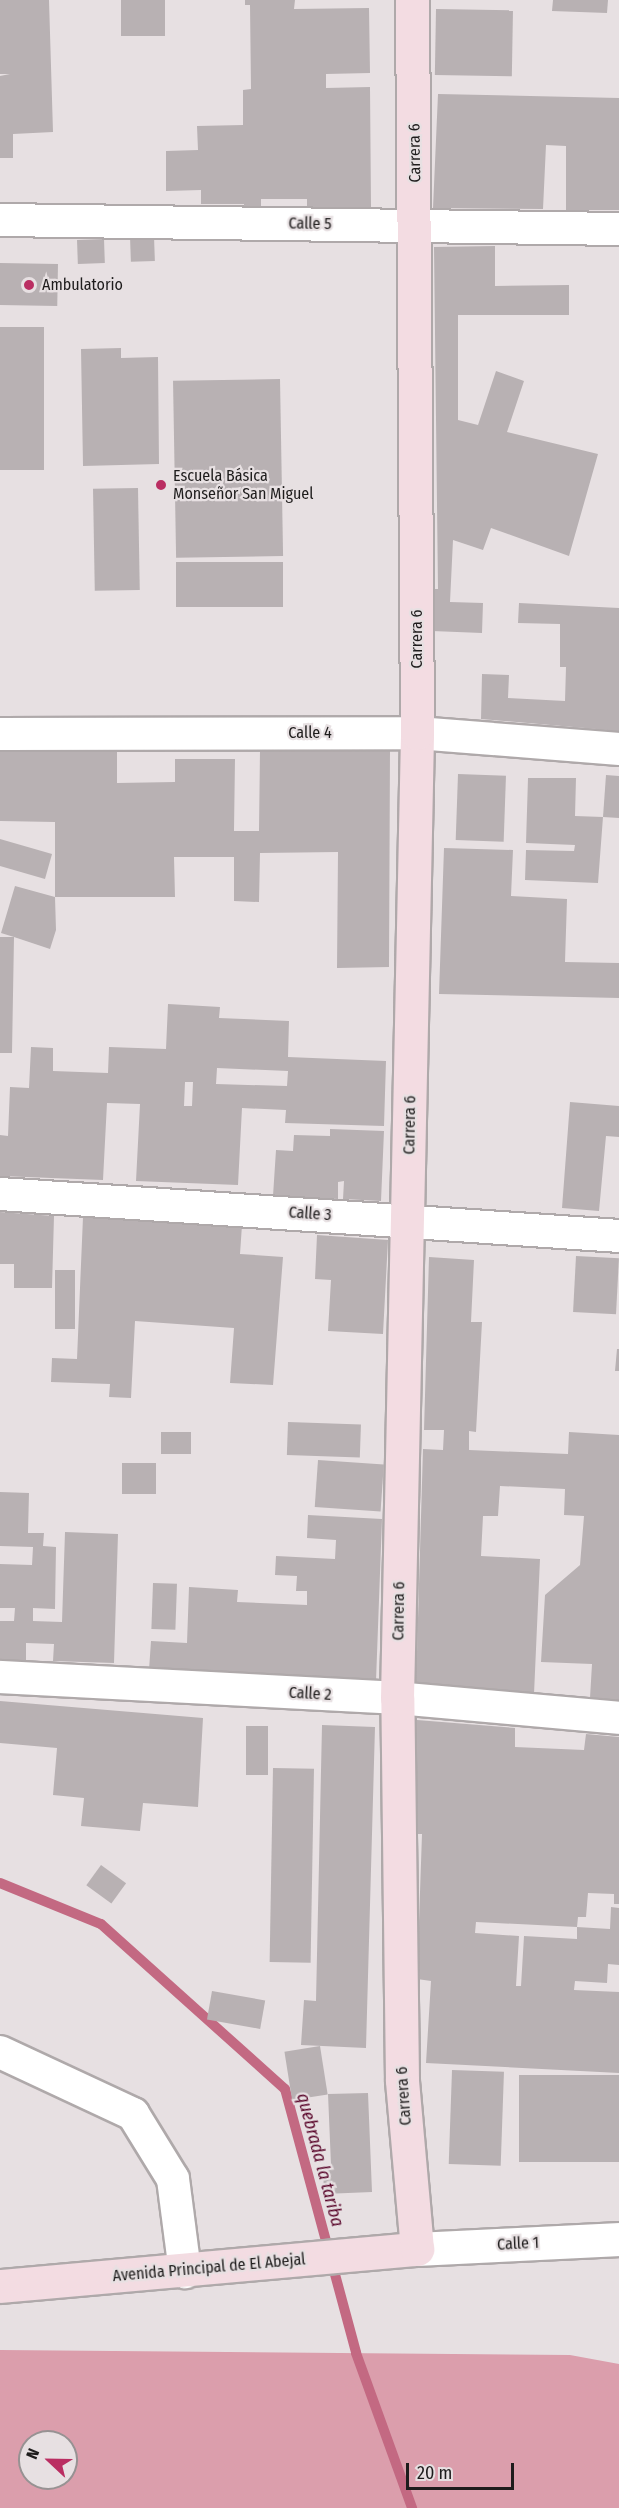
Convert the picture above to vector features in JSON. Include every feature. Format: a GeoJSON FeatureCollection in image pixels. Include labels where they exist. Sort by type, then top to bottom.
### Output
{"type":"FeatureCollection","features":[{"type":"Feature","properties":{"kind":"main road","name":"Carrera 6"},"geometry":{"type":"LineString","coordinates":[[412,0],[416,225],[417,733],[397,1698],[402,2080],[417,2249]]}},
{"type":"Feature","properties":{"kind":"main road","name":"Avenida Principal de El Abejal"},"geometry":{"type":"LineString","coordinates":[[0,2286],[185,2272],[417,2249]]}},
{"type":"Feature","properties":{"kind":"street","name":"Calle 5"},"geometry":{"type":"LineString","coordinates":[[0,220],[619,229]]}},
{"type":"Feature","properties":{"kind":"street","name":"Calle 4"},"geometry":{"type":"LineString","coordinates":[[0,734],[417,733],[619,749]]}},
{"type":"Feature","properties":{"kind":"street","name":"Calle 3"},"geometry":{"type":"LineString","coordinates":[[0,1194],[619,1236]]}},
{"type":"Feature","properties":{"kind":"street","name":"Calle 2"},"geometry":{"type":"LineString","coordinates":[[0,1677],[397,1698],[619,1718]]}},
{"type":"Feature","properties":{"kind":"street"},"geometry":{"type":"LineString","coordinates":[[0,2052],[133,2114],[172,2179],[185,2272]]}},
{"type":"Feature","properties":{"kind":"street","name":"Calle 1"},"geometry":{"type":"LineString","coordinates":[[417,2249],[619,2239]]}},
{"type":"Feature","properties":{"kind":"shaded area"},"geometry":{"type":"Polygon","coordinates":[[[0,2350],[570,2355],[619,2364],[619,2508],[0,2508],[0,2350]]]}},
{"type":"Feature","properties":{"kind":"building"},"geometry":{"type":"Polygon","coordinates":[[[0,0],[49,0],[53,132],[13,134],[13,158],[0,158],[0,76],[10,74],[0,74],[0,0]]]}},
{"type":"Feature","properties":{"kind":"building"},"geometry":{"type":"Polygon","coordinates":[[[121,0],[165,0],[165,36],[121,36],[121,0]]]}},
{"type":"Feature","properties":{"kind":"building"},"geometry":{"type":"Polygon","coordinates":[[[245,0],[295,0],[294,9],[369,8],[370,73],[326,74],[326,88],[370,87],[371,207],[307,208],[307,199],[261,199],[261,215],[244,215],[244,204],[201,204],[201,190],[166,191],[166,151],[198,150],[197,126],[243,125],[243,90],[251,89],[250,5],[245,5],[245,0]]]}},
{"type":"Feature","properties":{"kind":"building"},"geometry":{"type":"Polygon","coordinates":[[[553,0],[608,0],[607,13],[552,11],[553,0]]]}},
{"type":"Feature","properties":{"kind":"building"},"geometry":{"type":"Polygon","coordinates":[[[436,9],[513,10],[512,76],[435,75],[436,9]]]}},
{"type":"Feature","properties":{"kind":"building"},"geometry":{"type":"Polygon","coordinates":[[[438,94],[619,98],[619,210],[566,210],[566,146],[546,145],[543,209],[433,208],[438,94]]]}},
{"type":"Feature","properties":{"kind":"building"},"geometry":{"type":"Polygon","coordinates":[[[154,236],[155,261],[131,262],[130,237],[154,236]]]}},
{"type":"Feature","properties":{"kind":"building"},"geometry":{"type":"Polygon","coordinates":[[[104,239],[105,263],[78,264],[77,240],[104,239]]]}},
{"type":"Feature","properties":{"kind":"building"},"geometry":{"type":"Polygon","coordinates":[[[495,246],[495,286],[569,285],[569,315],[458,315],[458,420],[478,425],[496,371],[524,381],[507,432],[598,454],[569,556],[491,528],[483,550],[453,540],[450,602],[483,603],[482,633],[432,631],[433,589],[438,589],[434,247],[495,246]]]}},
{"type":"Feature","properties":{"kind":"building","name":"Ambulatorio"},"geometry":{"type":"Polygon","coordinates":[[[0,263],[58,264],[57,306],[0,305],[0,263]]]}},
{"type":"Feature","properties":{"kind":"building"},"geometry":{"type":"Polygon","coordinates":[[[0,327],[44,327],[44,470],[0,470],[0,327]]]}},
{"type":"Feature","properties":{"kind":"building"},"geometry":{"type":"Polygon","coordinates":[[[121,348],[121,358],[158,357],[159,464],[83,466],[81,349],[121,348]]]}},
{"type":"Feature","properties":{"kind":"building"},"geometry":{"type":"Polygon","coordinates":[[[280,379],[283,556],[176,558],[173,381],[280,379]]]}},
{"type":"Feature","properties":{"kind":"building"},"geometry":{"type":"Polygon","coordinates":[[[138,488],[140,590],[95,591],[93,489],[138,488]]]}},
{"type":"Feature","properties":{"kind":"building"},"geometry":{"type":"Polygon","coordinates":[[[176,562],[283,562],[283,607],[176,607],[176,562]]]}},
{"type":"Feature","properties":{"kind":"building"},"geometry":{"type":"Polygon","coordinates":[[[519,603],[619,608],[619,731],[481,719],[482,674],[509,675],[508,698],[565,701],[566,667],[560,667],[560,624],[518,623],[519,603]]]}},
{"type":"Feature","properties":{"kind":"building"},"geometry":{"type":"Polygon","coordinates":[[[0,749],[117,750],[117,783],[175,782],[175,759],[235,759],[234,831],[259,831],[260,750],[390,750],[389,967],[337,968],[338,852],[260,853],[259,902],[234,901],[234,857],[174,857],[175,897],[55,897],[55,822],[0,821],[0,749]]]}},
{"type":"Feature","properties":{"kind":"building"},"geometry":{"type":"Polygon","coordinates":[[[458,774],[506,776],[504,842],[456,840],[458,774]]]}},
{"type":"Feature","properties":{"kind":"building"},"geometry":{"type":"Polygon","coordinates":[[[606,775],[619,776],[619,818],[603,817],[606,775]]]}},
{"type":"Feature","properties":{"kind":"building"},"geometry":{"type":"Polygon","coordinates":[[[528,778],[576,778],[575,816],[603,817],[598,883],[525,880],[526,850],[574,851],[575,845],[526,843],[528,778]]]}},
{"type":"Feature","properties":{"kind":"building"},"geometry":{"type":"Polygon","coordinates":[[[0,839],[52,854],[45,879],[0,866],[0,839]]]}},
{"type":"Feature","properties":{"kind":"building"},"geometry":{"type":"Polygon","coordinates":[[[444,848],[513,850],[511,896],[567,899],[565,962],[619,963],[619,998],[439,994],[444,848]]]}},
{"type":"Feature","properties":{"kind":"building"},"geometry":{"type":"Polygon","coordinates":[[[15,886],[55,897],[56,930],[50,949],[1,933],[15,886]]]}},
{"type":"Feature","properties":{"kind":"building"},"geometry":{"type":"Polygon","coordinates":[[[0,937],[14,937],[12,1053],[0,1053],[0,937]]]}},
{"type":"Feature","properties":{"kind":"building"},"geometry":{"type":"Polygon","coordinates":[[[168,1004],[220,1007],[219,1018],[289,1021],[288,1057],[386,1061],[384,1126],[285,1123],[286,1110],[242,1108],[238,1185],[136,1181],[140,1104],[107,1103],[103,1180],[0,1176],[0,1135],[8,1136],[10,1087],[29,1088],[31,1047],[53,1048],[53,1071],[108,1073],[109,1047],[166,1049],[168,1004]],[[217,1068],[216,1084],[287,1086],[288,1071],[217,1068]],[[185,1082],[184,1106],[192,1106],[193,1082],[185,1082]]]}},
{"type":"Feature","properties":{"kind":"building"},"geometry":{"type":"Polygon","coordinates":[[[570,1102],[619,1106],[619,1137],[606,1136],[599,1211],[562,1208],[570,1102]]]}},
{"type":"Feature","properties":{"kind":"building"},"geometry":{"type":"Polygon","coordinates":[[[330,1129],[384,1131],[381,1201],[343,1199],[344,1181],[338,1182],[338,1199],[273,1196],[276,1150],[293,1151],[294,1135],[330,1136],[330,1129]]]}},
{"type":"Feature","properties":{"kind":"building"},"geometry":{"type":"Polygon","coordinates":[[[0,1212],[54,1216],[52,1288],[14,1288],[14,1264],[0,1264],[0,1212]]]}},
{"type":"Feature","properties":{"kind":"building"},"geometry":{"type":"Polygon","coordinates":[[[83,1217],[242,1225],[240,1254],[283,1257],[273,1385],[230,1383],[234,1328],[135,1321],[131,1398],[109,1397],[110,1384],[51,1382],[52,1358],[77,1359],[83,1217]]]}},
{"type":"Feature","properties":{"kind":"building"},"geometry":{"type":"Polygon","coordinates":[[[317,1235],[388,1240],[383,1334],[328,1331],[331,1280],[315,1279],[317,1235]]]}},
{"type":"Feature","properties":{"kind":"building"},"geometry":{"type":"Polygon","coordinates":[[[576,1256],[619,1258],[616,1314],[573,1312],[576,1256]]]}},
{"type":"Feature","properties":{"kind":"building"},"geometry":{"type":"Polygon","coordinates":[[[429,1257],[474,1260],[471,1322],[482,1322],[476,1432],[469,1431],[469,1450],[568,1454],[569,1432],[619,1435],[619,1700],[590,1698],[592,1664],[541,1662],[545,1595],[580,1565],[584,1516],[564,1515],[565,1489],[500,1486],[498,1516],[483,1516],[481,1556],[540,1559],[534,1694],[416,1686],[423,1449],[443,1450],[444,1430],[424,1430],[429,1257]]]}},
{"type":"Feature","properties":{"kind":"building"},"geometry":{"type":"Polygon","coordinates":[[[55,1270],[75,1270],[75,1329],[55,1329],[55,1270]]]}},
{"type":"Feature","properties":{"kind":"building"},"geometry":{"type":"Polygon","coordinates":[[[617,1349],[619,1349],[619,1371],[615,1371],[617,1349]]]}},
{"type":"Feature","properties":{"kind":"building"},"geometry":{"type":"Polygon","coordinates":[[[288,1422],[361,1425],[360,1458],[287,1455],[288,1422]]]}},
{"type":"Feature","properties":{"kind":"building"},"geometry":{"type":"Polygon","coordinates":[[[161,1432],[191,1432],[191,1454],[161,1454],[161,1432]]]}},
{"type":"Feature","properties":{"kind":"building"},"geometry":{"type":"Polygon","coordinates":[[[318,1460],[384,1465],[381,1511],[315,1507],[318,1460]]]}},
{"type":"Feature","properties":{"kind":"building"},"geometry":{"type":"Polygon","coordinates":[[[122,1463],[156,1463],[156,1494],[122,1494],[122,1463]]]}},
{"type":"Feature","properties":{"kind":"building"},"geometry":{"type":"Polygon","coordinates":[[[0,1492],[29,1493],[28,1533],[44,1533],[43,1546],[56,1547],[55,1609],[33,1608],[33,1621],[62,1622],[65,1532],[118,1534],[114,1663],[53,1661],[54,1644],[26,1643],[26,1661],[0,1660],[0,1621],[14,1621],[15,1608],[0,1608],[0,1564],[32,1565],[33,1547],[0,1546],[0,1492]]]}},
{"type":"Feature","properties":{"kind":"building"},"geometry":{"type":"Polygon","coordinates":[[[308,1515],[382,1519],[376,1681],[149,1670],[151,1641],[187,1643],[189,1587],[238,1590],[237,1602],[307,1605],[307,1591],[296,1591],[297,1576],[275,1575],[276,1556],[335,1559],[336,1540],[307,1538],[308,1515]]]}},
{"type":"Feature","properties":{"kind":"building"},"geometry":{"type":"Polygon","coordinates":[[[153,1583],[177,1584],[175,1630],[151,1629],[153,1583]]]}},
{"type":"Feature","properties":{"kind":"building"},"geometry":{"type":"Polygon","coordinates":[[[0,1701],[203,1718],[198,1807],[143,1803],[140,1831],[81,1826],[84,1798],[53,1795],[57,1748],[0,1743],[0,1701]]]}},
{"type":"Feature","properties":{"kind":"building"},"geometry":{"type":"Polygon","coordinates":[[[417,1720],[515,1728],[515,1747],[584,1750],[586,1734],[619,1737],[619,1904],[614,1904],[614,1894],[588,1893],[586,1917],[578,1917],[577,1927],[610,1929],[611,1907],[619,1908],[619,1965],[608,1964],[607,1983],[575,1981],[574,1990],[619,1992],[619,2073],[426,2063],[431,1981],[417,1979],[422,1834],[411,1834],[417,1720]],[[476,1922],[475,1933],[519,1936],[516,1986],[521,1986],[524,1936],[577,1939],[577,1927],[476,1922]]]}},
{"type":"Feature","properties":{"kind":"building"},"geometry":{"type":"Polygon","coordinates":[[[322,1725],[375,1727],[366,2048],[301,2045],[304,2000],[316,2001],[322,1725]]]}},
{"type":"Feature","properties":{"kind":"building"},"geometry":{"type":"Polygon","coordinates":[[[246,1726],[268,1726],[268,1775],[246,1775],[246,1726]]]}},
{"type":"Feature","properties":{"kind":"building"},"geometry":{"type":"Polygon","coordinates":[[[273,1768],[314,1769],[311,1963],[270,1962],[273,1768]]]}},
{"type":"Feature","properties":{"kind":"building"},"geometry":{"type":"Polygon","coordinates":[[[101,1865],[126,1883],[111,1903],[86,1885],[101,1865]]]}},
{"type":"Feature","properties":{"kind":"building"},"geometry":{"type":"Polygon","coordinates":[[[212,1991],[265,2000],[260,2029],[207,2020],[212,1991]]]}},
{"type":"Feature","properties":{"kind":"building"},"geometry":{"type":"Polygon","coordinates":[[[320,2046],[328,2094],[292,2100],[284,2052],[320,2046]]]}},
{"type":"Feature","properties":{"kind":"building"},"geometry":{"type":"Polygon","coordinates":[[[452,2070],[504,2072],[501,2166],[449,2164],[452,2070]]]}},
{"type":"Feature","properties":{"kind":"building"},"geometry":{"type":"Polygon","coordinates":[[[519,2075],[619,2075],[619,2162],[519,2162],[519,2075]]]}},
{"type":"Feature","properties":{"kind":"building"},"geometry":{"type":"Polygon","coordinates":[[[368,2093],[372,2192],[324,2194],[323,2166],[331,2165],[328,2094],[368,2093]]]}},
{"type":"Feature","properties":{"kind":"waterway","name":"quebrada la tariba"},"geometry":{"type":"LineString","coordinates":[[0,1883],[101,1924],[285,2089],[356,2353],[412,2508]]}},
{"type":"Feature","properties":{"kind":"place","name":"Ambulatorio"},"geometry":{"type":"Point","coordinates":[29,285]}},
{"type":"Feature","properties":{"kind":"place","name":"Escuela Básica Monseñor San Miguel"},"geometry":{"type":"Point","coordinates":[161,485]}}]}
